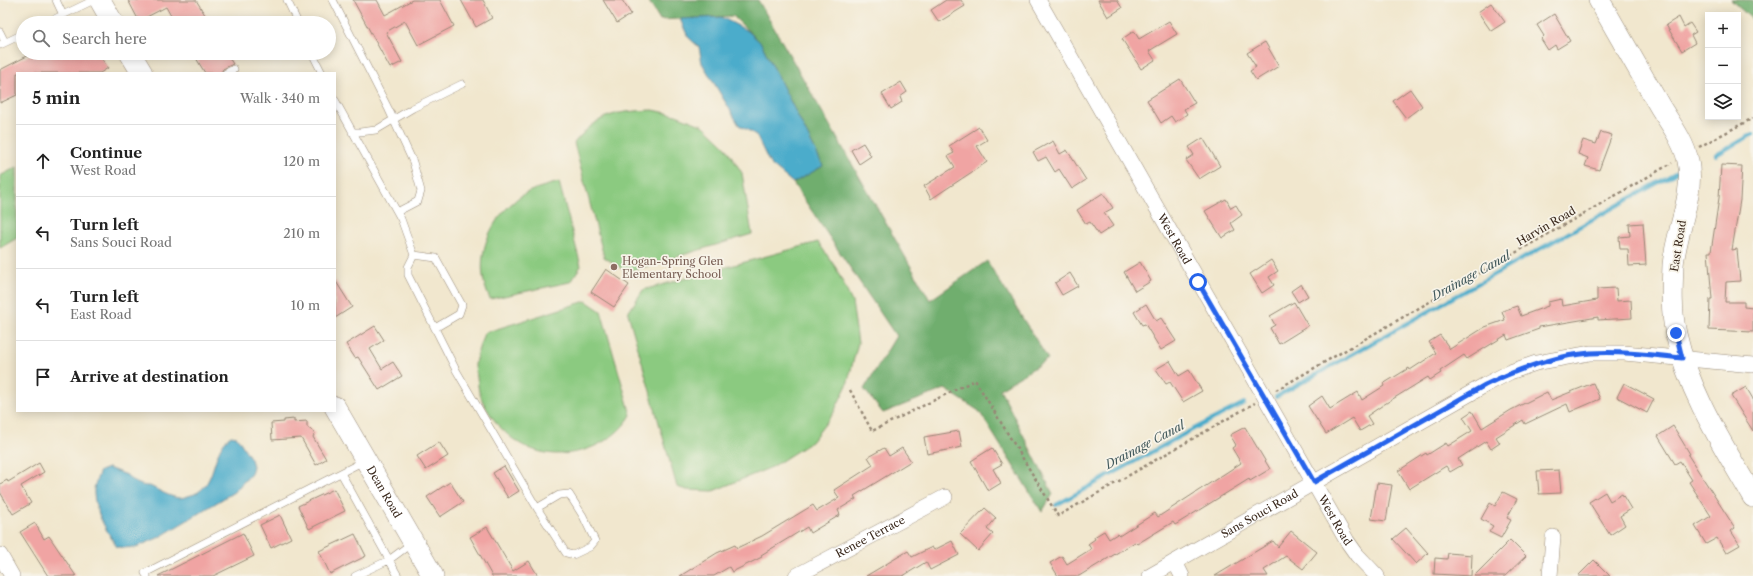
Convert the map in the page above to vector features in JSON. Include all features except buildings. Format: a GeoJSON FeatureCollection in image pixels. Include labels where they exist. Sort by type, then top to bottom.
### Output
{"type":"FeatureCollection","features":[{"type":"Feature","properties":{"kind":"street"},"geometry":{"type":"LineString","coordinates":[[100,0],[109,16]]}},
{"type":"Feature","properties":{"kind":"street","name":"West Road"},"geometry":{"type":"LineString","coordinates":[[1038,0],[1314,482],[1357,555],[1377,576]]}},
{"type":"Feature","properties":{"kind":"street","name":"East Road"},"geometry":{"type":"LineString","coordinates":[[1599,0],[1673,127],[1686,154],[1690,170],[1688,194],[1677,240],[1672,287],[1676,333],[1682,358],[1706,415],[1753,497]]}},
{"type":"Feature","properties":{"kind":"street"},"geometry":{"type":"LineString","coordinates":[[134,60],[141,72]]}},
{"type":"Feature","properties":{"kind":"street","name":"Sans Souci Road"},"geometry":{"type":"LineString","coordinates":[[1150,576],[1510,372],[1536,363],[1590,353],[1624,353],[1753,365]]}},
{"type":"Feature","properties":{"kind":"street","name":"Dean Road"},"geometry":{"type":"LineString","coordinates":[[336,409],[433,576]]}},
{"type":"Feature","properties":{"kind":"street","name":"Renee Terrace"},"geometry":{"type":"LineString","coordinates":[[796,576],[945,497]]}},
{"type":"Feature","properties":{"kind":"street"},"geometry":{"type":"LineString","coordinates":[[1550,576],[1554,537]]}},
{"type":"Feature","properties":{"kind":"street"},"geometry":{"type":"LineString","coordinates":[[0,555],[12,576]]}},
{"type":"Feature","properties":{"kind":"street"},"geometry":{"type":"LineString","coordinates":[[1174,562],[1182,576]]}},
{"type":"Feature","properties":{"kind":"lane"},"geometry":{"type":"LineString","coordinates":[[56,0],[63,15],[94,0]]}},
{"type":"Feature","properties":{"kind":"lane"},"geometry":{"type":"LineString","coordinates":[[287,0],[295,16]]}},
{"type":"Feature","properties":{"kind":"lane"},"geometry":{"type":"LineString","coordinates":[[333,0],[389,110],[413,162],[421,191],[418,201],[397,212]]}},
{"type":"Feature","properties":{"kind":"lane"},"geometry":{"type":"LineString","coordinates":[[0,32],[3,44],[16,38]]}},
{"type":"Feature","properties":{"kind":"lane"},"geometry":{"type":"LineString","coordinates":[[316,60],[322,72]]}},
{"type":"Feature","properties":{"kind":"lane"},"geometry":{"type":"LineString","coordinates":[[228,72],[234,69]]}},
{"type":"Feature","properties":{"kind":"lane"},"geometry":{"type":"LineString","coordinates":[[352,132],[376,130],[392,119],[462,84]]}},
{"type":"Feature","properties":{"kind":"lane"},"geometry":{"type":"LineString","coordinates":[[336,102],[397,212],[409,237],[414,255],[408,267],[408,275],[456,370],[537,508],[566,552],[573,555],[590,547],[595,542],[583,516],[569,494],[559,495],[537,508]]}},
{"type":"Feature","properties":{"kind":"lane"},"geometry":{"type":"LineString","coordinates":[[414,255],[436,258],[462,305],[459,314],[435,328]]}},
{"type":"Feature","properties":{"kind":"lane"},"geometry":{"type":"LineString","coordinates":[[147,576],[145,573],[367,460]]}},
{"type":"Feature","properties":{"kind":"lane"},"geometry":{"type":"LineString","coordinates":[[341,473],[398,576]]}},
{"type":"Feature","properties":{"kind":"lane"},"geometry":{"type":"LineString","coordinates":[[355,576],[389,560],[413,541]]}},
{"type":"Feature","properties":{"kind":"path","name":"Harvin Road"},"geometry":{"type":"LineString","coordinates":[[850,390],[872,430],[974,380],[1058,516],[1686,154],[1753,118]]}},
{"type":"Feature","properties":{"kind":"green space"},"geometry":{"type":"Polygon","coordinates":[[[648,0],[758,0],[930,300],[987,261],[1048,359],[1000,389],[1053,494],[1042,512],[979,411],[945,389],[883,413],[864,389],[896,336],[793,183],[823,166],[761,43],[733,16],[660,20],[648,0]]]}},
{"type":"Feature","properties":{"kind":"green space"},"geometry":{"type":"Polygon","coordinates":[[[1731,0],[1753,0],[1753,20],[1734,3],[1731,0]]]}},
{"type":"Feature","properties":{"kind":"green space"},"geometry":{"type":"Polygon","coordinates":[[[653,110],[676,115],[704,126],[725,146],[742,173],[752,234],[627,272],[604,257],[574,143],[592,125],[609,116],[618,113],[653,110]]]}},
{"type":"Feature","properties":{"kind":"green space"},"geometry":{"type":"Polygon","coordinates":[[[16,168],[16,239],[0,248],[0,176],[16,168]]]}},
{"type":"Feature","properties":{"kind":"green space"},"geometry":{"type":"Polygon","coordinates":[[[559,182],[581,266],[570,282],[490,299],[485,287],[482,262],[484,250],[493,226],[509,206],[520,197],[534,190],[559,182]]]}},
{"type":"Feature","properties":{"kind":"green space"},"geometry":{"type":"Polygon","coordinates":[[[818,242],[836,268],[852,302],[858,343],[847,385],[833,414],[811,442],[772,467],[713,491],[687,490],[677,487],[628,313],[643,290],[818,242]]]}},
{"type":"Feature","properties":{"kind":"green space"},"geometry":{"type":"Polygon","coordinates":[[[586,301],[601,311],[631,415],[623,426],[613,435],[588,449],[561,454],[534,450],[516,441],[501,428],[489,413],[478,389],[475,365],[477,353],[484,333],[586,301]]]}},
{"type":"Feature","properties":{"kind":"water"},"geometry":{"type":"Polygon","coordinates":[[[721,17],[748,31],[761,43],[823,166],[793,183],[770,164],[756,135],[739,125],[702,63],[699,47],[688,37],[680,19],[721,17]]]}},
{"type":"Feature","properties":{"kind":"water"},"geometry":{"type":"Polygon","coordinates":[[[231,436],[237,437],[251,459],[253,466],[251,474],[234,492],[158,538],[134,548],[117,547],[98,512],[94,497],[94,489],[100,471],[108,468],[127,475],[140,485],[150,486],[175,497],[184,497],[198,492],[205,486],[219,450],[224,442],[231,436]]]}},
{"type":"Feature","properties":{"kind":"waterway","name":"Drainage Canal"},"geometry":{"type":"LineString","coordinates":[[1716,155],[1753,134]]}},
{"type":"Feature","properties":{"kind":"waterway","name":"Drainage Canal"},"geometry":{"type":"LineString","coordinates":[[1276,397],[1677,172]]}},
{"type":"Feature","properties":{"kind":"waterway","name":"Drainage Canal"},"geometry":{"type":"LineString","coordinates":[[1056,505],[1188,432],[1244,403]]}},
{"type":"Feature","properties":{"kind":"place","name":"Hogan-Spring Glen Elementary School"},"geometry":{"type":"Point","coordinates":[614,267]}},
{"type":"Feature","properties":{"kind":"route"},"geometry":{"type":"LineString","coordinates":[[1198,282],[1314,482],[1510,372],[1536,363],[1590,353],[1624,353],[1682,358],[1676,333]]}}]}
